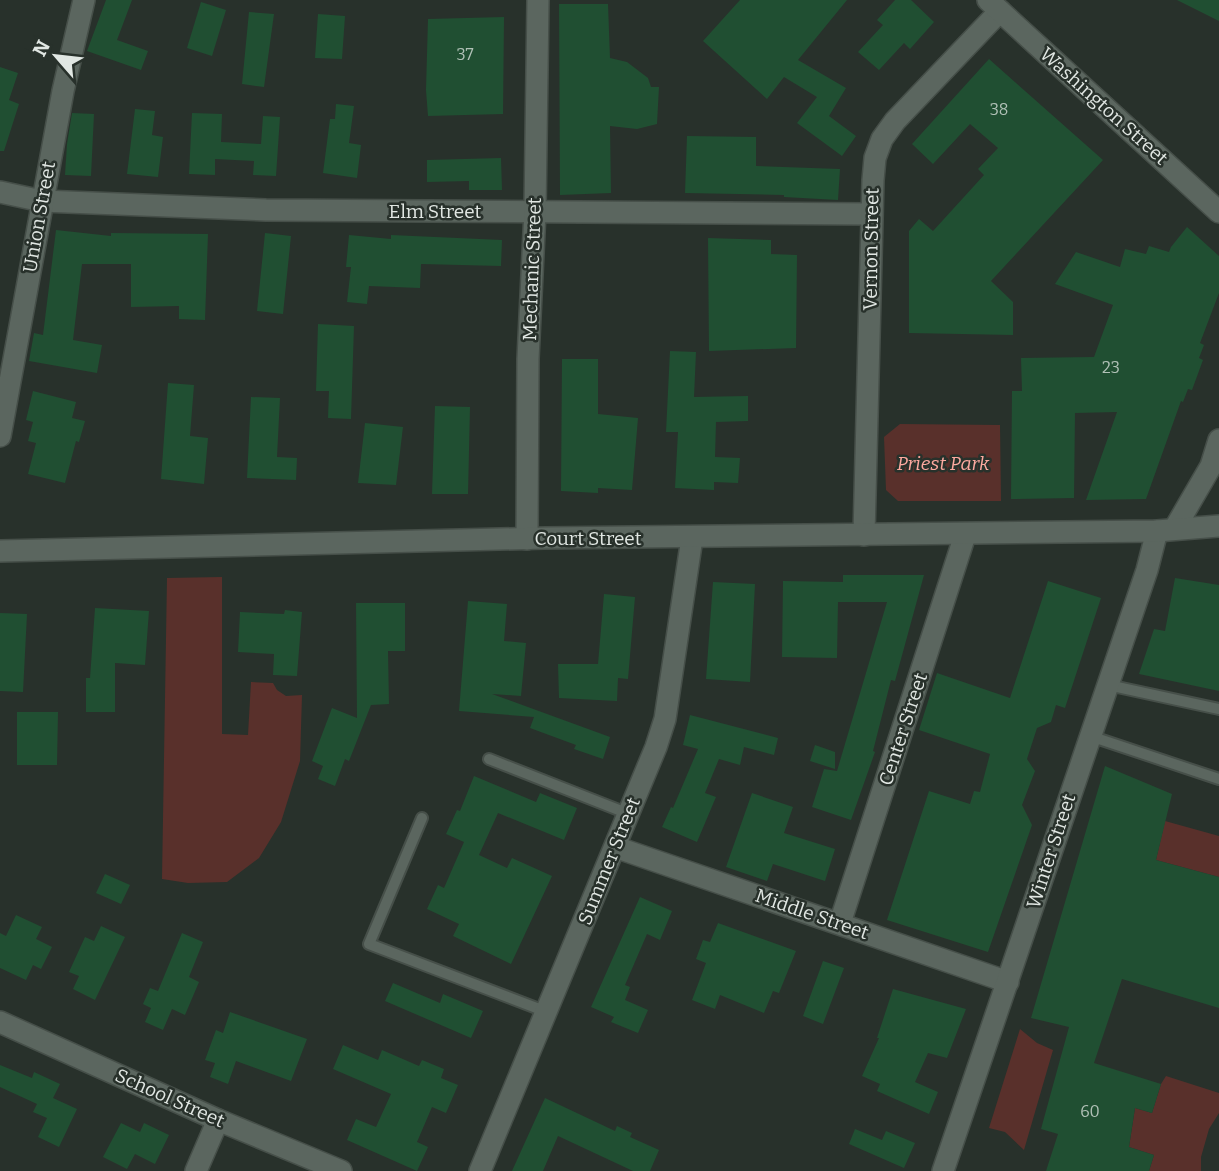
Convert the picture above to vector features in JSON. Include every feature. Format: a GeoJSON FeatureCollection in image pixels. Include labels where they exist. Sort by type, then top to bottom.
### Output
{"type":"FeatureCollection","features":[{"type":"Feature","properties":{"kind":"street","name":"Union Street"},"geometry":{"type":"LineString","coordinates":[[0,436],[63,91],[84,0]]}},
{"type":"Feature","properties":{"kind":"street","name":"Mechanic Street"},"geometry":{"type":"LineString","coordinates":[[527,539],[528,359],[535,211],[538,0]]}},
{"type":"Feature","properties":{"kind":"street","name":"Washington Street"},"geometry":{"type":"LineString","coordinates":[[994,6],[1219,212]]}},
{"type":"Feature","properties":{"kind":"street","name":"Vernon Street"},"geometry":{"type":"LineString","coordinates":[[864,535],[871,214],[875,158],[882,139],[895,121],[994,6]]}},
{"type":"Feature","properties":{"kind":"street","name":"Elm Street"},"geometry":{"type":"LineString","coordinates":[[0,192],[42,201],[266,209],[871,214]]}},
{"type":"Feature","properties":{"kind":"street","name":"Winter Street"},"geometry":{"type":"LineString","coordinates":[[943,1171],[1147,570],[1166,529],[1215,473],[1219,440]]}},
{"type":"Feature","properties":{"kind":"street","name":"Court Street"},"geometry":{"type":"LineString","coordinates":[[0,551],[527,539],[965,534],[1219,526]]}},
{"type":"Feature","properties":{"kind":"street","name":"Center Street"},"geometry":{"type":"LineString","coordinates":[[840,923],[965,534]]}},
{"type":"Feature","properties":{"kind":"street","name":"Summer Street"},"geometry":{"type":"LineString","coordinates":[[480,1171],[629,814],[665,719],[692,538]]}},
{"type":"Feature","properties":{"kind":"street","name":"Middle Street"},"geometry":{"type":"LineString","coordinates":[[615,847],[1008,982]]}},
{"type":"Feature","properties":{"kind":"street","name":"School Street"},"geometry":{"type":"LineString","coordinates":[[0,1022],[218,1120],[341,1171]]}},
{"type":"Feature","properties":{"kind":"street"},"geometry":{"type":"LineString","coordinates":[[196,1171],[218,1120]]}},
{"type":"Feature","properties":{"kind":"lane"},"geometry":{"type":"LineString","coordinates":[[1108,685],[1219,709]]}},
{"type":"Feature","properties":{"kind":"lane"},"geometry":{"type":"LineString","coordinates":[[1090,736],[1219,779]]}},
{"type":"Feature","properties":{"kind":"lane"},"geometry":{"type":"LineString","coordinates":[[489,759],[629,814]]}},
{"type":"Feature","properties":{"kind":"lane"},"geometry":{"type":"LineString","coordinates":[[422,818],[369,944],[547,1012]]}},
{"type":"Feature","properties":{"kind":"green space","name":"Priest Park"},"geometry":{"type":"Polygon","coordinates":[[[900,424],[1000,425],[1001,501],[898,501],[886,490],[884,437],[900,424]]]}},
{"type":"Feature","properties":{"kind":"green space"},"geometry":{"type":"Polygon","coordinates":[[[222,577],[222,734],[248,735],[251,682],[273,683],[277,690],[286,696],[302,695],[300,761],[281,822],[259,858],[227,882],[188,883],[162,879],[167,578],[222,577]]]}},
{"type":"Feature","properties":{"kind":"green space"},"geometry":{"type":"Polygon","coordinates":[[[1165,821],[1219,836],[1219,877],[1156,860],[1165,821]]]}},
{"type":"Feature","properties":{"kind":"green space"},"geometry":{"type":"Polygon","coordinates":[[[1020,1029],[1037,1043],[1053,1050],[1024,1150],[1005,1132],[989,1128],[1020,1029]]]}},
{"type":"Feature","properties":{"kind":"green space"},"geometry":{"type":"Polygon","coordinates":[[[1166,1076],[1219,1093],[1219,1113],[1209,1129],[1201,1157],[1201,1171],[1149,1171],[1154,1155],[1129,1147],[1135,1108],[1152,1113],[1166,1076]]]}},
{"type":"Feature","properties":{"kind":"building"},"geometry":{"type":"Polygon","coordinates":[[[106,0],[132,0],[117,40],[148,51],[141,70],[87,51],[106,0]]]}},
{"type":"Feature","properties":{"kind":"building"},"geometry":{"type":"Polygon","coordinates":[[[740,0],[847,0],[798,60],[846,88],[829,116],[856,136],[842,156],[797,123],[817,97],[784,77],[767,99],[703,41],[740,0]]]}},
{"type":"Feature","properties":{"kind":"building"},"geometry":{"type":"Polygon","coordinates":[[[895,0],[911,0],[934,22],[910,49],[904,43],[879,70],[858,52],[883,25],[877,20],[895,0]]]}},
{"type":"Feature","properties":{"kind":"building"},"geometry":{"type":"Polygon","coordinates":[[[1177,0],[1219,0],[1219,21],[1177,0]]]}},
{"type":"Feature","properties":{"kind":"building"},"geometry":{"type":"Polygon","coordinates":[[[201,2],[226,10],[212,56],[187,48],[201,2]]]}},
{"type":"Feature","properties":{"kind":"building"},"geometry":{"type":"Polygon","coordinates":[[[559,4],[608,4],[610,58],[627,62],[648,78],[651,87],[659,87],[657,124],[637,129],[610,126],[611,193],[560,195],[559,4]]]}},
{"type":"Feature","properties":{"kind":"building"},"geometry":{"type":"Polygon","coordinates":[[[249,12],[274,14],[264,87],[242,84],[249,12]]]}},
{"type":"Feature","properties":{"kind":"building"},"geometry":{"type":"Polygon","coordinates":[[[318,14],[345,16],[342,59],[315,58],[318,14]]]}},
{"type":"Feature","properties":{"kind":"building"},"geometry":{"type":"Polygon","coordinates":[[[504,17],[503,114],[428,116],[428,19],[504,17]]]}},
{"type":"Feature","properties":{"kind":"building"},"geometry":{"type":"Polygon","coordinates":[[[989,59],[1103,160],[991,281],[1013,302],[1013,335],[909,333],[909,231],[919,219],[933,231],[984,175],[978,169],[998,148],[970,124],[933,164],[912,144],[989,59]]]}},
{"type":"Feature","properties":{"kind":"building"},"geometry":{"type":"Polygon","coordinates":[[[0,67],[18,73],[9,100],[19,104],[4,151],[0,151],[0,67]]]}},
{"type":"Feature","properties":{"kind":"building"},"geometry":{"type":"Polygon","coordinates":[[[336,104],[354,106],[349,143],[361,145],[357,178],[323,173],[330,119],[335,119],[336,104]]]}},
{"type":"Feature","properties":{"kind":"building"},"geometry":{"type":"Polygon","coordinates":[[[135,109],[155,111],[152,135],[163,137],[158,177],[127,174],[135,109]]]}},
{"type":"Feature","properties":{"kind":"building"},"geometry":{"type":"Polygon","coordinates":[[[72,113],[94,114],[91,176],[65,175],[72,113]]]}},
{"type":"Feature","properties":{"kind":"building"},"geometry":{"type":"Polygon","coordinates":[[[192,113],[222,114],[221,142],[261,144],[263,116],[280,117],[276,176],[253,175],[254,161],[215,159],[215,175],[189,174],[192,113]]]}},
{"type":"Feature","properties":{"kind":"building"},"geometry":{"type":"Polygon","coordinates":[[[687,136],[756,137],[756,166],[840,169],[838,200],[784,195],[685,193],[687,136]]]}},
{"type":"Feature","properties":{"kind":"building"},"geometry":{"type":"Polygon","coordinates":[[[501,158],[502,190],[469,190],[469,181],[427,182],[427,160],[501,158]]]}},
{"type":"Feature","properties":{"kind":"building"},"geometry":{"type":"Polygon","coordinates":[[[1187,227],[1219,256],[1219,293],[1200,343],[1204,345],[1199,358],[1203,360],[1192,390],[1188,389],[1183,402],[1181,401],[1146,499],[1086,500],[1117,412],[1075,413],[1074,498],[1011,499],[1012,391],[1022,391],[1021,358],[1094,357],[1113,305],[1055,284],[1076,252],[1120,267],[1125,249],[1146,254],[1149,246],[1169,252],[1187,227]]]}},
{"type":"Feature","properties":{"kind":"building"},"geometry":{"type":"Polygon","coordinates":[[[56,230],[111,236],[111,233],[208,234],[205,320],[179,319],[179,306],[131,307],[131,264],[82,264],[73,340],[102,345],[97,373],[29,361],[34,333],[43,335],[56,230]]]}},
{"type":"Feature","properties":{"kind":"building"},"geometry":{"type":"Polygon","coordinates":[[[265,233],[291,236],[283,314],[257,311],[265,233]]]}},
{"type":"Feature","properties":{"kind":"building"},"geometry":{"type":"Polygon","coordinates":[[[349,235],[391,239],[391,235],[502,240],[501,266],[421,264],[420,288],[369,286],[367,304],[347,302],[351,267],[346,267],[349,235]]]}},
{"type":"Feature","properties":{"kind":"building"},"geometry":{"type":"Polygon","coordinates":[[[708,238],[771,240],[771,254],[797,255],[796,348],[709,351],[708,238]]]}},
{"type":"Feature","properties":{"kind":"building"},"geometry":{"type":"Polygon","coordinates":[[[318,324],[354,326],[351,419],[328,418],[329,391],[316,391],[318,324]]]}},
{"type":"Feature","properties":{"kind":"building"},"geometry":{"type":"Polygon","coordinates":[[[670,351],[696,352],[694,397],[748,396],[748,421],[716,422],[715,457],[740,458],[738,483],[714,482],[714,490],[675,488],[678,432],[666,432],[670,351]]]}},
{"type":"Feature","properties":{"kind":"building"},"geometry":{"type":"Polygon","coordinates":[[[562,359],[598,359],[598,414],[638,418],[632,490],[598,488],[598,493],[561,491],[562,359]]]}},
{"type":"Feature","properties":{"kind":"building"},"geometry":{"type":"Polygon","coordinates":[[[168,383],[194,385],[190,436],[208,438],[204,484],[161,479],[168,383]]]}},
{"type":"Feature","properties":{"kind":"building"},"geometry":{"type":"Polygon","coordinates":[[[33,391],[76,402],[72,418],[85,421],[79,442],[76,441],[65,483],[28,474],[36,443],[28,441],[33,422],[26,420],[33,391]]]}},
{"type":"Feature","properties":{"kind":"building"},"geometry":{"type":"Polygon","coordinates":[[[251,397],[280,398],[277,457],[297,458],[296,480],[247,478],[251,397]]]}},
{"type":"Feature","properties":{"kind":"building"},"geometry":{"type":"Polygon","coordinates":[[[435,406],[470,407],[468,494],[432,494],[435,406]]]}},
{"type":"Feature","properties":{"kind":"building"},"geometry":{"type":"Polygon","coordinates":[[[365,423],[403,427],[396,485],[358,483],[365,423]]]}},
{"type":"Feature","properties":{"kind":"building"},"geometry":{"type":"Polygon","coordinates":[[[843,575],[924,575],[895,681],[891,680],[873,751],[875,752],[851,820],[812,807],[824,769],[837,771],[887,602],[838,602],[837,658],[782,657],[783,581],[843,582],[843,575]]]}},
{"type":"Feature","properties":{"kind":"building"},"geometry":{"type":"Polygon","coordinates":[[[1175,578],[1219,585],[1219,691],[1139,674],[1154,629],[1165,631],[1175,578]]]}},
{"type":"Feature","properties":{"kind":"building"},"geometry":{"type":"Polygon","coordinates":[[[1048,581],[1101,598],[1065,708],[1056,705],[1051,722],[1037,728],[1027,759],[1035,771],[1022,805],[1032,825],[988,952],[887,920],[929,791],[970,804],[974,791],[980,792],[990,754],[919,730],[937,673],[1010,698],[1048,581]]]}},
{"type":"Feature","properties":{"kind":"building"},"geometry":{"type":"Polygon","coordinates":[[[713,582],[755,584],[750,682],[706,679],[713,582]]]}},
{"type":"Feature","properties":{"kind":"building"},"geometry":{"type":"Polygon","coordinates":[[[604,594],[635,597],[628,679],[618,678],[617,701],[559,698],[558,664],[598,664],[604,594]]]}},
{"type":"Feature","properties":{"kind":"building"},"geometry":{"type":"Polygon","coordinates":[[[468,601],[507,604],[504,641],[526,643],[521,696],[492,694],[610,737],[603,759],[574,749],[576,745],[530,728],[534,717],[459,711],[468,601]]]}},
{"type":"Feature","properties":{"kind":"building"},"geometry":{"type":"Polygon","coordinates":[[[356,603],[405,603],[405,651],[388,651],[389,704],[371,705],[349,761],[345,759],[335,786],[318,779],[323,766],[312,761],[332,708],[357,718],[356,603]]]}},
{"type":"Feature","properties":{"kind":"building"},"geometry":{"type":"Polygon","coordinates":[[[95,608],[149,611],[145,665],[115,663],[115,712],[86,712],[86,678],[90,678],[95,608]]]}},
{"type":"Feature","properties":{"kind":"building"},"geometry":{"type":"Polygon","coordinates":[[[285,610],[302,612],[297,676],[273,675],[274,654],[238,652],[240,612],[284,614],[285,610]]]}},
{"type":"Feature","properties":{"kind":"building"},"geometry":{"type":"Polygon","coordinates":[[[0,613],[27,614],[23,692],[0,691],[0,613]]]}},
{"type":"Feature","properties":{"kind":"building"},"geometry":{"type":"Polygon","coordinates":[[[17,712],[58,712],[57,765],[17,765],[17,712]]]}},
{"type":"Feature","properties":{"kind":"building"},"geometry":{"type":"Polygon","coordinates":[[[690,715],[778,738],[774,755],[744,747],[740,765],[719,759],[705,793],[716,797],[697,842],[662,827],[698,749],[683,745],[690,715]]]}},
{"type":"Feature","properties":{"kind":"building"},"geometry":{"type":"Polygon","coordinates":[[[815,745],[835,752],[835,769],[810,761],[815,745]]]}},
{"type":"Feature","properties":{"kind":"building"},"geometry":{"type":"Polygon","coordinates":[[[1105,766],[1172,794],[1156,860],[1219,877],[1219,1008],[1122,979],[1094,1063],[1161,1084],[1152,1113],[1135,1108],[1129,1147],[1154,1155],[1149,1171],[1046,1171],[1058,1134],[1041,1129],[1069,1027],[1031,1018],[1105,766]]]}},
{"type":"Feature","properties":{"kind":"building"},"geometry":{"type":"Polygon","coordinates":[[[474,776],[536,802],[540,793],[577,808],[564,840],[498,813],[479,855],[507,868],[512,858],[552,876],[511,964],[453,936],[459,924],[427,909],[438,885],[444,888],[464,842],[446,834],[457,810],[460,811],[474,776]]]}},
{"type":"Feature","properties":{"kind":"building"},"geometry":{"type":"Polygon","coordinates":[[[752,793],[793,807],[784,833],[835,849],[825,881],[773,864],[767,881],[726,867],[752,793]]]}},
{"type":"Feature","properties":{"kind":"building"},"geometry":{"type":"Polygon","coordinates":[[[105,874],[130,885],[121,904],[96,893],[105,874]]]}},
{"type":"Feature","properties":{"kind":"building"},"geometry":{"type":"Polygon","coordinates":[[[640,897],[672,911],[660,940],[647,934],[625,985],[630,987],[625,1000],[648,1010],[638,1033],[611,1022],[614,1017],[591,1007],[640,897]]]}},
{"type":"Feature","properties":{"kind":"building"},"geometry":{"type":"Polygon","coordinates":[[[16,915],[42,927],[36,939],[52,947],[41,969],[33,965],[26,980],[0,968],[0,933],[6,936],[16,915]]]}},
{"type":"Feature","properties":{"kind":"building"},"geometry":{"type":"Polygon","coordinates":[[[718,923],[796,951],[779,993],[773,991],[764,1013],[720,995],[715,1009],[692,1000],[706,963],[696,959],[703,940],[710,942],[718,923]]]}},
{"type":"Feature","properties":{"kind":"building"},"geometry":{"type":"Polygon","coordinates":[[[101,926],[125,937],[95,1000],[73,989],[79,976],[69,972],[85,937],[94,941],[101,926]]]}},
{"type":"Feature","properties":{"kind":"building"},"geometry":{"type":"Polygon","coordinates":[[[182,933],[203,942],[189,977],[199,982],[185,1015],[172,1009],[163,1030],[145,1022],[151,1008],[143,1004],[150,988],[158,991],[182,933]]]}},
{"type":"Feature","properties":{"kind":"building"},"geometry":{"type":"Polygon","coordinates":[[[823,961],[844,968],[823,1024],[803,1016],[823,961]]]}},
{"type":"Feature","properties":{"kind":"building"},"geometry":{"type":"Polygon","coordinates":[[[393,983],[440,1003],[443,994],[483,1011],[471,1038],[385,1001],[393,983]]]}},
{"type":"Feature","properties":{"kind":"building"},"geometry":{"type":"Polygon","coordinates":[[[893,989],[966,1009],[947,1058],[928,1053],[915,1082],[938,1092],[929,1114],[877,1091],[880,1084],[862,1076],[879,1038],[893,989]]]}},
{"type":"Feature","properties":{"kind":"building"},"geometry":{"type":"Polygon","coordinates":[[[230,1012],[307,1039],[291,1081],[236,1061],[228,1084],[210,1077],[215,1063],[205,1060],[216,1030],[223,1033],[230,1012]]]}},
{"type":"Feature","properties":{"kind":"building"},"geometry":{"type":"Polygon","coordinates":[[[343,1045],[378,1060],[382,1050],[419,1066],[422,1060],[444,1069],[441,1078],[458,1085],[446,1113],[432,1107],[417,1142],[428,1147],[417,1171],[347,1140],[356,1119],[376,1127],[391,1094],[333,1069],[343,1045]]]}},
{"type":"Feature","properties":{"kind":"building"},"geometry":{"type":"Polygon","coordinates":[[[0,1065],[32,1078],[34,1072],[60,1084],[53,1098],[77,1109],[59,1147],[38,1137],[47,1118],[33,1112],[37,1104],[0,1087],[0,1065]]]}},
{"type":"Feature","properties":{"kind":"building"},"geometry":{"type":"Polygon","coordinates":[[[545,1098],[615,1131],[617,1126],[632,1133],[630,1137],[659,1150],[650,1171],[633,1171],[558,1136],[543,1171],[512,1171],[545,1098]]]}},
{"type":"Feature","properties":{"kind":"building"},"geometry":{"type":"Polygon","coordinates":[[[121,1123],[140,1132],[144,1123],[169,1135],[155,1164],[135,1154],[127,1169],[103,1157],[121,1123]]]}},
{"type":"Feature","properties":{"kind":"building"},"geometry":{"type":"Polygon","coordinates":[[[855,1129],[882,1140],[886,1131],[915,1143],[904,1168],[849,1144],[855,1129]]]}}]}
